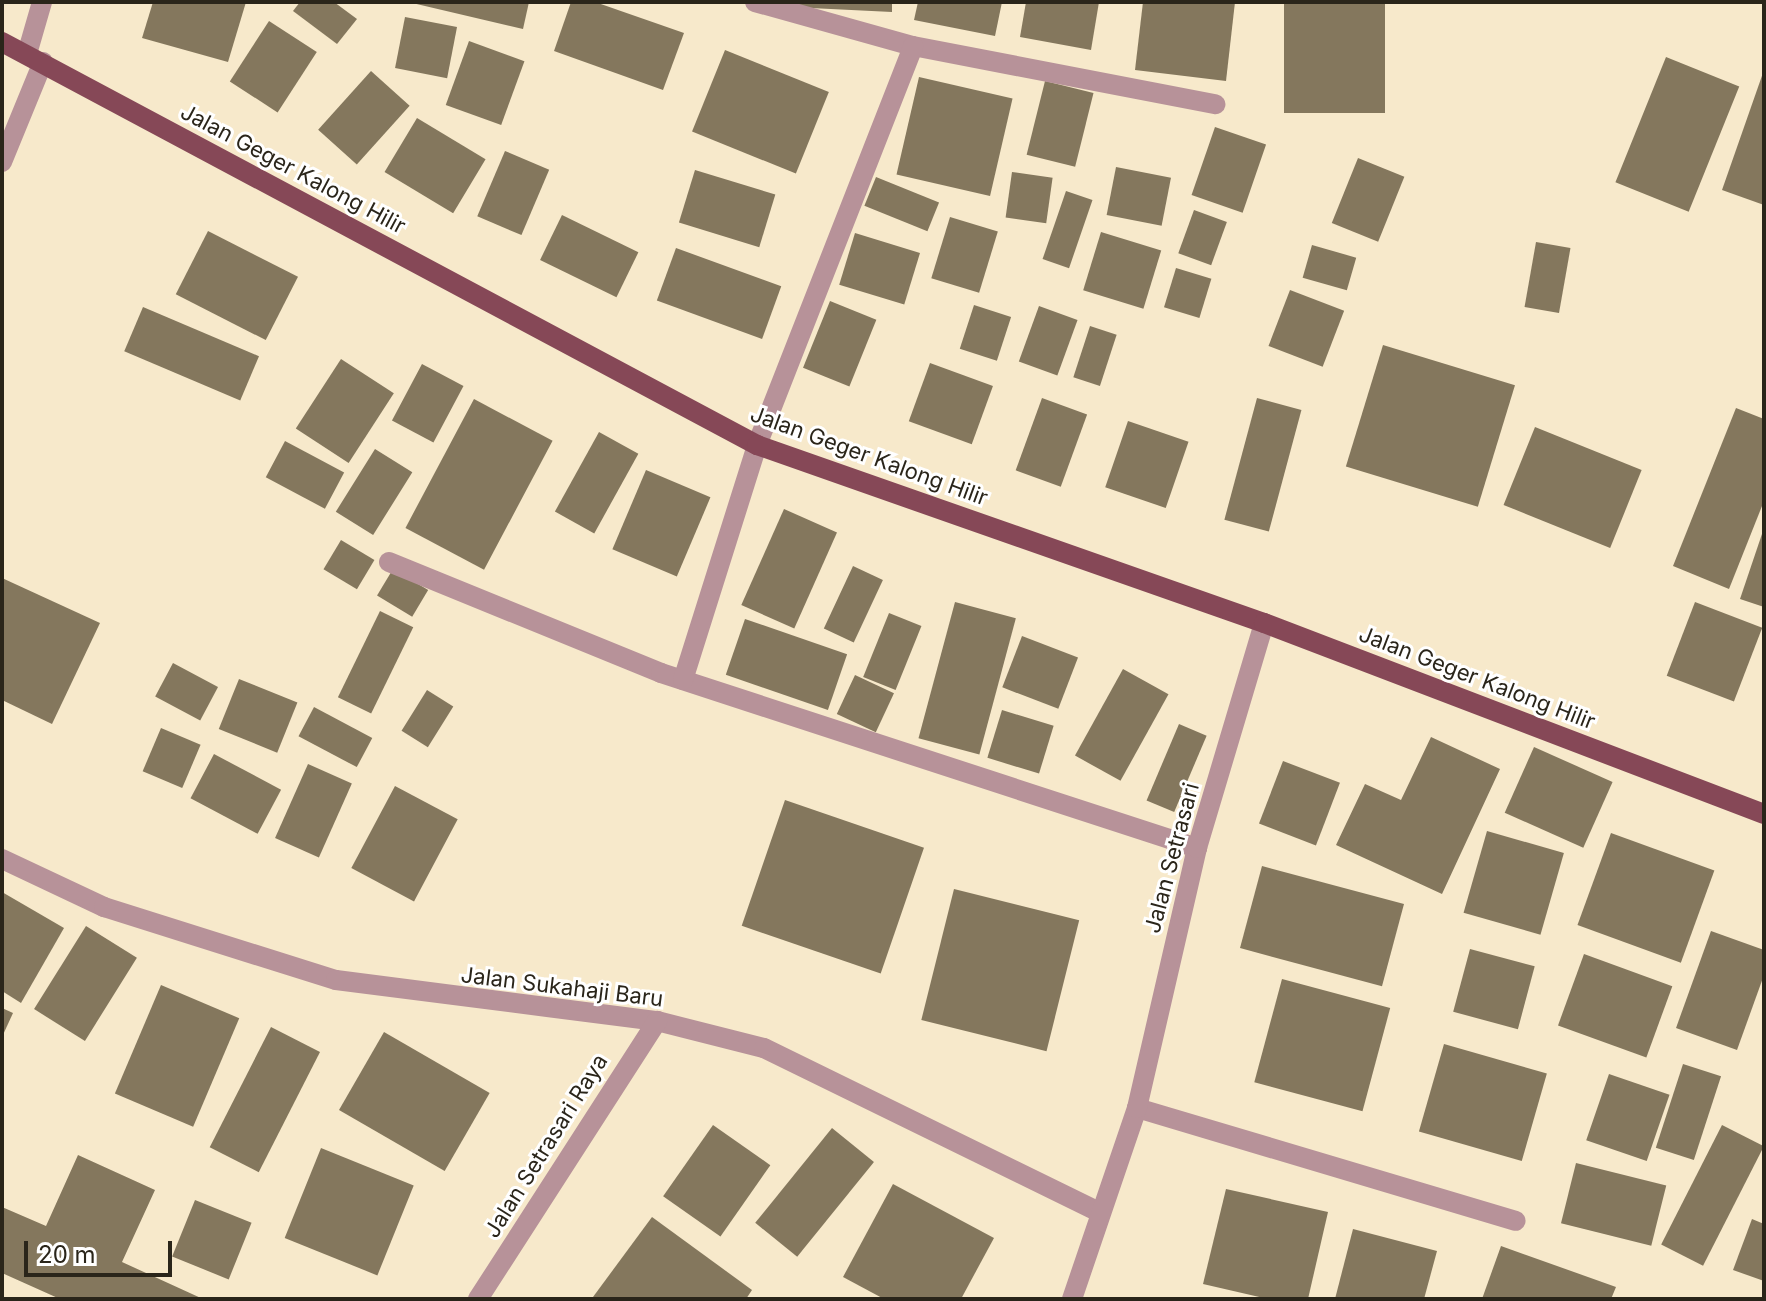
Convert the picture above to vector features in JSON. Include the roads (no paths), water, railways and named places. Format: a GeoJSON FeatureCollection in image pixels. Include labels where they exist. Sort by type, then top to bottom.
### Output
{"type":"FeatureCollection","features":[{"type":"Feature","properties":{"kind":"main road","name":"Jalan Geger Kalong Hilir"},"geometry":{"type":"LineString","coordinates":[[2,42],[757,445],[1264,623],[1764,814]]}},
{"type":"Feature","properties":{"kind":"street"},"geometry":{"type":"LineString","coordinates":[[2,162],[35,58],[42,2]]}},
{"type":"Feature","properties":{"kind":"street"},"geometry":{"type":"LineString","coordinates":[[755,2],[913,46],[1215,104]]}},
{"type":"Feature","properties":{"kind":"street"},"geometry":{"type":"LineString","coordinates":[[683,680],[757,445],[913,46]]}},
{"type":"Feature","properties":{"kind":"street"},"geometry":{"type":"LineString","coordinates":[[389,562],[683,680],[1197,848]]}},
{"type":"Feature","properties":{"kind":"street","name":"Jalan Setrasari"},"geometry":{"type":"LineString","coordinates":[[1072,1299],[1099,1212],[1137,1108],[1197,848],[1264,623]]}},
{"type":"Feature","properties":{"kind":"street","name":"Jalan Sukahaji Baru"},"geometry":{"type":"LineString","coordinates":[[2,859],[104,907],[336,980],[657,1021],[764,1048],[1099,1212]]}},
{"type":"Feature","properties":{"kind":"street","name":"Jalan Setrasari Raya"},"geometry":{"type":"LineString","coordinates":[[478,1299],[657,1021]]}},
{"type":"Feature","properties":{"kind":"street"},"geometry":{"type":"LineString","coordinates":[[1137,1108],[1515,1221]]}}]}
